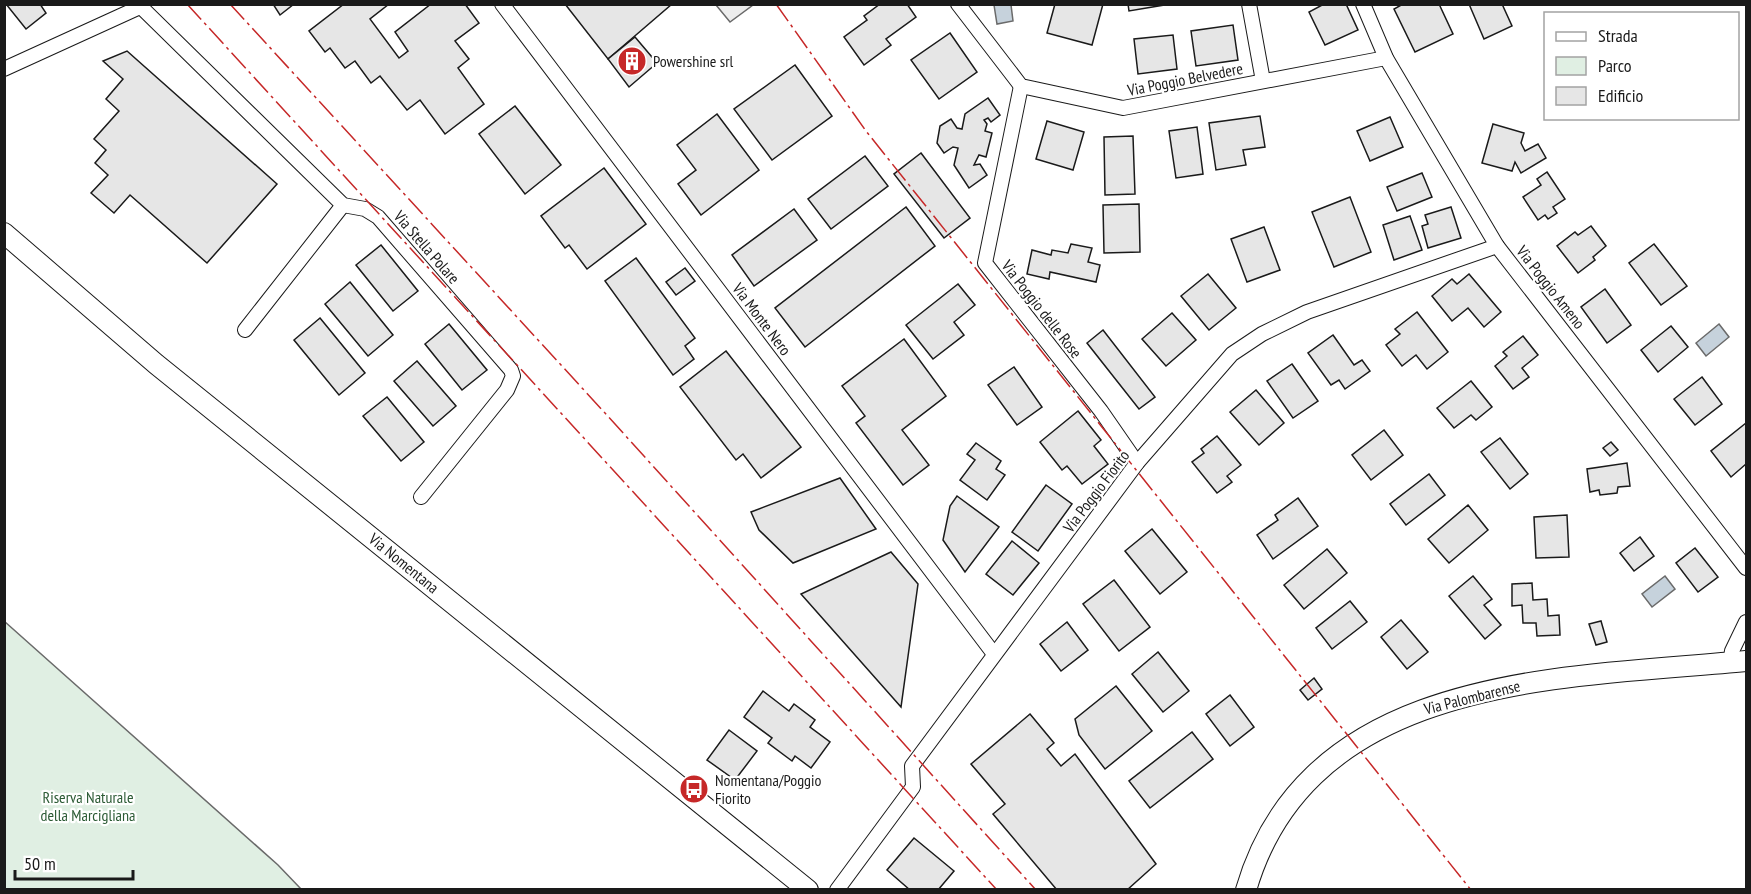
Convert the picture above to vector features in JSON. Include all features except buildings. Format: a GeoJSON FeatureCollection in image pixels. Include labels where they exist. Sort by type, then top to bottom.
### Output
{"type":"FeatureCollection","features":[{"type":"Feature","properties":{"kind":"street","name":"Via Monte Nero"},"geometry":{"type":"LineString","coordinates":[[502,4],[994,654]]}},
{"type":"Feature","properties":{"kind":"street"},"geometry":{"type":"LineString","coordinates":[[958,4],[1021,86]]}},
{"type":"Feature","properties":{"kind":"street"},"geometry":{"type":"LineString","coordinates":[[1249,4],[1263,81]]}},
{"type":"Feature","properties":{"kind":"street","name":"Via Poggio Ameno"},"geometry":{"type":"LineString","coordinates":[[1363,4],[1386,58],[1497,246],[1746,568]]}},
{"type":"Feature","properties":{"kind":"street"},"geometry":{"type":"LineString","coordinates":[[4,69],[139,6]]}},
{"type":"Feature","properties":{"kind":"street","name":"Via Stella Polare"},"geometry":{"type":"LineString","coordinates":[[139,6],[343,205],[365,209],[378,217],[513,373],[513,381],[507,390],[422,497]]}},
{"type":"Feature","properties":{"kind":"street","name":"Via Poggio Belvedere"},"geometry":{"type":"LineString","coordinates":[[1021,86],[1123,108],[1386,58]]}},
{"type":"Feature","properties":{"kind":"street","name":"Via Poggio delle Rose"},"geometry":{"type":"LineString","coordinates":[[1021,86],[985,263],[1101,411],[1137,463]]}},
{"type":"Feature","properties":{"kind":"street"},"geometry":{"type":"LineString","coordinates":[[245,330],[343,205]]}},
{"type":"Feature","properties":{"kind":"street","name":"Via Nomentana"},"geometry":{"type":"LineString","coordinates":[[4,232],[156,364],[808,890]]}},
{"type":"Feature","properties":{"kind":"street","name":"Via Poggio Fiorito"},"geometry":{"type":"LineString","coordinates":[[837,890],[913,787],[912,766],[994,654],[1137,463],[1224,362],[1257,337],[1307,312],[1497,246]]}},
{"type":"Feature","properties":{"kind":"street"},"geometry":{"type":"LineString","coordinates":[[1738,662],[1732,651],[1746,622]]}},
{"type":"Feature","properties":{"kind":"street","name":"Via Palombarense"},"geometry":{"type":"LineString","coordinates":[[1246,890],[1259,851],[1274,824],[1311,779],[1352,745],[1402,717],[1467,695],[1532,683],[1738,662]]}},
{"type":"Feature","properties":{"kind":"green space","name":"Riserva Naturale della Marcigliana"},"geometry":{"type":"Polygon","coordinates":[[[4,621],[278,865],[301,889],[5,889],[4,621]]]}},
{"type":"Feature","properties":{"kind":"shaded area"},"geometry":{"type":"Polygon","coordinates":[[[716,5],[753,5],[730,22],[716,5]]]}},
{"type":"Feature","properties":{"kind":"shaded area"},"geometry":{"type":"Polygon","coordinates":[[[994,5],[1011,5],[1013,21],[997,24],[994,5]]]}},
{"type":"Feature","properties":{"kind":"shaded area"},"geometry":{"type":"Polygon","coordinates":[[[1719,324],[1729,337],[1706,356],[1696,343],[1719,324]]]}},
{"type":"Feature","properties":{"kind":"shaded area"},"geometry":{"type":"Polygon","coordinates":[[[1665,576],[1675,589],[1652,607],[1642,594],[1665,576]]]}},
{"type":"Feature","properties":{"kind":"power"},"geometry":{"type":"LineString","coordinates":[[187,4],[997,890]]}},
{"type":"Feature","properties":{"kind":"power"},"geometry":{"type":"LineString","coordinates":[[230,4],[605,413],[1036,890]]}},
{"type":"Feature","properties":{"kind":"power"},"geometry":{"type":"LineString","coordinates":[[776,4],[866,131],[1471,890]]}},
{"type":"Feature","properties":{"kind":"place","name":"Powershine srl"},"geometry":{"type":"Point","coordinates":[632,61]}},
{"type":"Feature","properties":{"kind":"place","name":"Nomentana/Poggio Fiorito"},"geometry":{"type":"Point","coordinates":[694,789]}}]}
